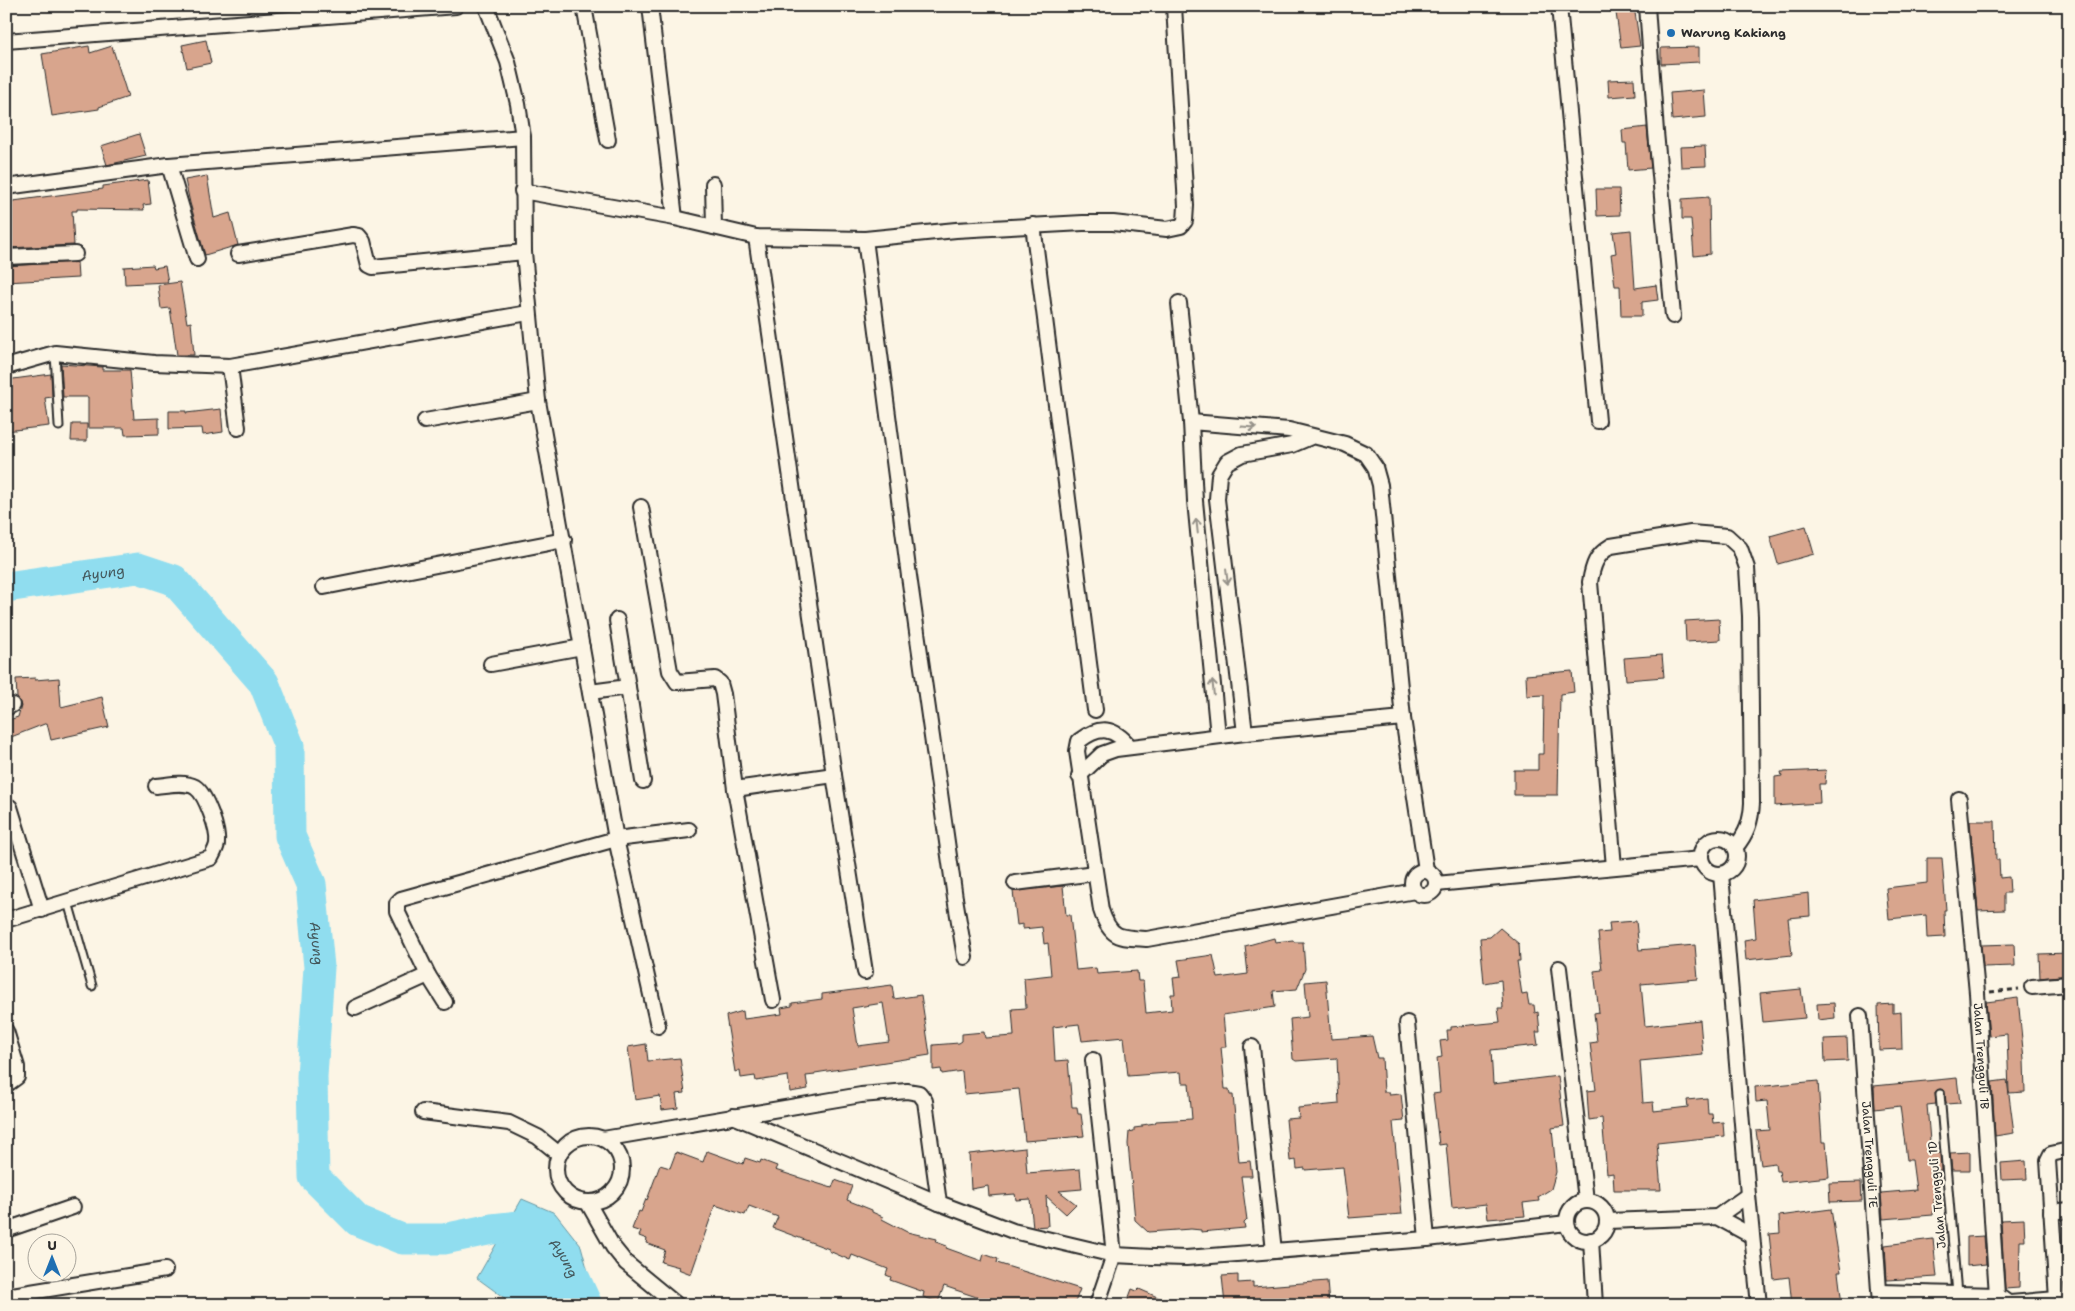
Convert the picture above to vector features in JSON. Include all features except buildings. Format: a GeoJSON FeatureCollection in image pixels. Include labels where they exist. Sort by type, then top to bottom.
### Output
{"type":"FeatureCollection","features":[{"type":"Feature","properties":{"kind":"street"},"geometry":{"type":"LineString","coordinates":[[6,41],[456,6]]}},
{"type":"Feature","properties":{"kind":"street"},"geometry":{"type":"LineString","coordinates":[[486,6],[508,62],[518,104],[523,137],[522,191],[528,313],[538,401],[616,839],[658,1026]]}},
{"type":"Feature","properties":{"kind":"street"},"geometry":{"type":"LineString","coordinates":[[584,6],[608,140]]}},
{"type":"Feature","properties":{"kind":"street"},"geometry":{"type":"LineString","coordinates":[[650,6],[675,218]]}},
{"type":"Feature","properties":{"kind":"street"},"geometry":{"type":"LineString","coordinates":[[522,191],[675,218],[756,237],[865,239],[1033,225],[1113,223],[1167,229],[1181,226],[1185,221],[1186,206],[1174,6]]}},
{"type":"Feature","properties":{"kind":"street"},"geometry":{"type":"LineString","coordinates":[[1559,6],[1598,421]]}},
{"type":"Feature","properties":{"kind":"street"},"geometry":{"type":"LineString","coordinates":[[1647,6],[1656,132],[1673,316]]}},
{"type":"Feature","properties":{"kind":"street"},"geometry":{"type":"LineString","coordinates":[[6,187],[169,165],[523,137]]}},
{"type":"Feature","properties":{"kind":"street"},"geometry":{"type":"LineString","coordinates":[[169,165],[198,259]]}},
{"type":"Feature","properties":{"kind":"street"},"geometry":{"type":"LineString","coordinates":[[713,184],[714,227]]}},
{"type":"Feature","properties":{"kind":"street"},"geometry":{"type":"LineString","coordinates":[[1033,225],[1095,710]]}},
{"type":"Feature","properties":{"kind":"street"},"geometry":{"type":"LineString","coordinates":[[238,254],[353,235],[359,236],[363,241],[369,265],[373,267],[524,252]]}},
{"type":"Feature","properties":{"kind":"street"},"geometry":{"type":"LineString","coordinates":[[756,237],[834,775],[866,972]]}},
{"type":"Feature","properties":{"kind":"street"},"geometry":{"type":"LineString","coordinates":[[865,239],[909,576],[965,957]]}},
{"type":"Feature","properties":{"kind":"street"},"geometry":{"type":"LineString","coordinates":[[6,257],[75,254]]}},
{"type":"Feature","properties":{"kind":"street"},"geometry":{"type":"LineString","coordinates":[[1179,302],[1195,501],[1218,736]]}},
{"type":"Feature","properties":{"kind":"street"},"geometry":{"type":"LineString","coordinates":[[6,366],[55,353],[154,363],[230,366],[528,313]]}},
{"type":"Feature","properties":{"kind":"street"},"geometry":{"type":"LineString","coordinates":[[230,366],[238,428]]}},
{"type":"Feature","properties":{"kind":"street"},"geometry":{"type":"LineString","coordinates":[[425,421],[538,401]]}},
{"type":"Feature","properties":{"kind":"street"},"geometry":{"type":"LineString","coordinates":[[1190,422],[1289,430],[1354,447],[1366,454],[1375,467],[1380,485],[1403,718],[1426,870]]}},
{"type":"Feature","properties":{"kind":"street"},"geometry":{"type":"LineString","coordinates":[[1270,450],[1271,428]]}},
{"type":"Feature","properties":{"kind":"street"},"geometry":{"type":"LineString","coordinates":[[1245,733],[1217,499],[1219,475],[1227,462],[1242,454],[1292,445],[1311,437]]}},
{"type":"Feature","properties":{"kind":"street"},"geometry":{"type":"LineString","coordinates":[[1195,501],[1217,499]]}},
{"type":"Feature","properties":{"kind":"street"},"geometry":{"type":"LineString","coordinates":[[642,507],[670,671],[677,682],[710,679],[720,682],[724,694],[735,789],[773,1000]]}},
{"type":"Feature","properties":{"kind":"street"},"geometry":{"type":"LineString","coordinates":[[1614,867],[1590,582],[1593,563],[1600,552],[1611,546],[1690,533],[1727,536],[1740,548],[1746,568],[1750,616],[1752,803],[1751,823],[1735,848]]}},
{"type":"Feature","properties":{"kind":"street"},"geometry":{"type":"LineString","coordinates":[[324,587],[564,540]]}},
{"type":"Feature","properties":{"kind":"street"},"geometry":{"type":"LineString","coordinates":[[617,620],[643,781]]}},
{"type":"Feature","properties":{"kind":"street"},"geometry":{"type":"LineString","coordinates":[[491,664],[582,646]]}},
{"type":"Feature","properties":{"kind":"street"},"geometry":{"type":"LineString","coordinates":[[590,692],[628,687]]}},
{"type":"Feature","properties":{"kind":"street"},"geometry":{"type":"LineString","coordinates":[[1079,776],[1102,754],[1130,747],[1245,733],[1403,718]]}},
{"type":"Feature","properties":{"kind":"street"},"geometry":{"type":"LineString","coordinates":[[1130,747],[1115,731],[1096,731],[1087,734],[1079,740],[1077,751],[1079,776],[1101,910],[1106,925],[1112,934],[1147,939],[1414,890],[1423,895],[1428,894],[1435,888],[1434,875],[1426,870],[1420,871],[1412,880],[1414,890]]}},
{"type":"Feature","properties":{"kind":"street"},"geometry":{"type":"LineString","coordinates":[[735,789],[834,775]]}},
{"type":"Feature","properties":{"kind":"street"},"geometry":{"type":"LineString","coordinates":[[6,920],[211,858],[217,843],[216,830],[205,798],[196,787],[182,784],[156,786]]}},
{"type":"Feature","properties":{"kind":"street","name":"Jalan Trengguli 1B"},"geometry":{"type":"LineString","coordinates":[[1959,798],[1977,993],[1996,1295]]}},
{"type":"Feature","properties":{"kind":"street"},"geometry":{"type":"LineString","coordinates":[[10,807],[42,910]]}},
{"type":"Feature","properties":{"kind":"street"},"geometry":{"type":"LineString","coordinates":[[445,1002],[428,975],[397,911],[397,903],[401,899],[616,839],[688,830]]}},
{"type":"Feature","properties":{"kind":"street"},"geometry":{"type":"LineString","coordinates":[[1717,837],[1731,842],[1737,857],[1735,865],[1729,871],[1721,874],[1708,870],[1701,859],[1704,844],[1717,837]]}},
{"type":"Feature","properties":{"kind":"street"},"geometry":{"type":"LineString","coordinates":[[1436,884],[1701,859]]}},
{"type":"Feature","properties":{"kind":"street"},"geometry":{"type":"LineString","coordinates":[[1015,883],[1095,873]]}},
{"type":"Feature","properties":{"kind":"street"},"geometry":{"type":"LineString","coordinates":[[1721,874],[1748,1195],[1760,1305]]}},
{"type":"Feature","properties":{"kind":"street"},"geometry":{"type":"LineString","coordinates":[[1559,968],[1586,1200]]}},
{"type":"Feature","properties":{"kind":"street"},"geometry":{"type":"LineString","coordinates":[[355,1008],[428,975]]}},
{"type":"Feature","properties":{"kind":"street"},"geometry":{"type":"LineString","coordinates":[[2032,987],[2069,984]]}},
{"type":"Feature","properties":{"kind":"street","name":"Jalan Trengguli 1E"},"geometry":{"type":"LineString","coordinates":[[1860,1016],[1880,1298]]}},
{"type":"Feature","properties":{"kind":"street"},"geometry":{"type":"LineString","coordinates":[[1407,1023],[1427,1239]]}},
{"type":"Feature","properties":{"kind":"street"},"geometry":{"type":"LineString","coordinates":[[6,1031],[17,1067],[17,1077],[6,1085]]}},
{"type":"Feature","properties":{"kind":"street"},"geometry":{"type":"LineString","coordinates":[[1252,1048],[1274,1251]]}},
{"type":"Feature","properties":{"kind":"street"},"geometry":{"type":"LineString","coordinates":[[1093,1060],[1114,1255],[1097,1305]]}},
{"type":"Feature","properties":{"kind":"street"},"geometry":{"type":"LineString","coordinates":[[603,1139],[618,1153],[621,1162],[621,1177],[615,1190],[607,1197],[588,1203],[570,1197],[563,1191],[555,1173],[559,1154],[567,1144],[578,1138],[591,1136],[603,1139],[861,1095],[907,1091],[919,1093],[925,1101],[928,1116],[939,1203]]}},
{"type":"Feature","properties":{"kind":"street"},"geometry":{"type":"LineString","coordinates":[[423,1112],[509,1124],[538,1137],[559,1154]]}},
{"type":"Feature","properties":{"kind":"street"},"geometry":{"type":"LineString","coordinates":[[733,1116],[939,1203],[1013,1231],[1114,1255],[1186,1258],[1427,1239],[1567,1223]]}},
{"type":"Feature","properties":{"kind":"street"},"geometry":{"type":"LineString","coordinates":[[1880,1298],[1996,1295],[2011,1304],[2059,1302],[2062,1276],[2051,1212],[2048,1160],[2050,1154],[2069,1150]]}},
{"type":"Feature","properties":{"kind":"street"},"geometry":{"type":"LineString","coordinates":[[1717,1217],[1748,1195]]}},
{"type":"Feature","properties":{"kind":"street"},"geometry":{"type":"LineString","coordinates":[[1586,1200],[1599,1204],[1606,1214],[1607,1221],[1602,1234],[1591,1240],[1584,1241],[1572,1235],[1567,1223],[1570,1210],[1586,1200]]}},
{"type":"Feature","properties":{"kind":"street"},"geometry":{"type":"LineString","coordinates":[[588,1203],[613,1247],[626,1263],[677,1305]]}},
{"type":"Feature","properties":{"kind":"street"},"geometry":{"type":"LineString","coordinates":[[6,1230],[73,1207]]}},
{"type":"Feature","properties":{"kind":"street"},"geometry":{"type":"LineString","coordinates":[[2051,1212],[2069,1210]]}},
{"type":"Feature","properties":{"kind":"street"},"geometry":{"type":"LineString","coordinates":[[1607,1221],[1717,1217],[1752,1236]]}},
{"type":"Feature","properties":{"kind":"street"},"geometry":{"type":"LineString","coordinates":[[1591,1240],[1595,1305]]}},
{"type":"Feature","properties":{"kind":"street"},"geometry":{"type":"LineString","coordinates":[[6,1296],[165,1270]]}},
{"type":"Feature","properties":{"kind":"lane"},"geometry":{"type":"LineString","coordinates":[[55,353],[59,426]]}},
{"type":"Feature","properties":{"kind":"lane"},"geometry":{"type":"LineString","coordinates":[[68,902],[92,986]]}},
{"type":"Feature","properties":{"kind":"lane","name":"Jalan Trengguli 1D"},"geometry":{"type":"LineString","coordinates":[[1940,1094],[1957,1295]]}},
{"type":"Feature","properties":{"kind":"path"},"geometry":{"type":"LineString","coordinates":[[1977,993],[2032,987]]}},
{"type":"Feature","properties":{"kind":"water"},"geometry":{"type":"Polygon","coordinates":[[[522,1199],[555,1213],[581,1246],[597,1305],[514,1305],[477,1278],[522,1199]]]}},
{"type":"Feature","properties":{"kind":"waterway","name":"Ayung"},"geometry":{"type":"LineString","coordinates":[[6,587],[138,568],[174,580],[264,683],[289,746],[290,836],[311,884],[319,967],[312,1077],[314,1177],[358,1221],[402,1239],[444,1239],[492,1229],[538,1224],[564,1255],[587,1305]]}},
{"type":"Feature","properties":{"kind":"place","name":"Warung Kakiang"},"geometry":{"type":"Point","coordinates":[1671,33]}}]}
